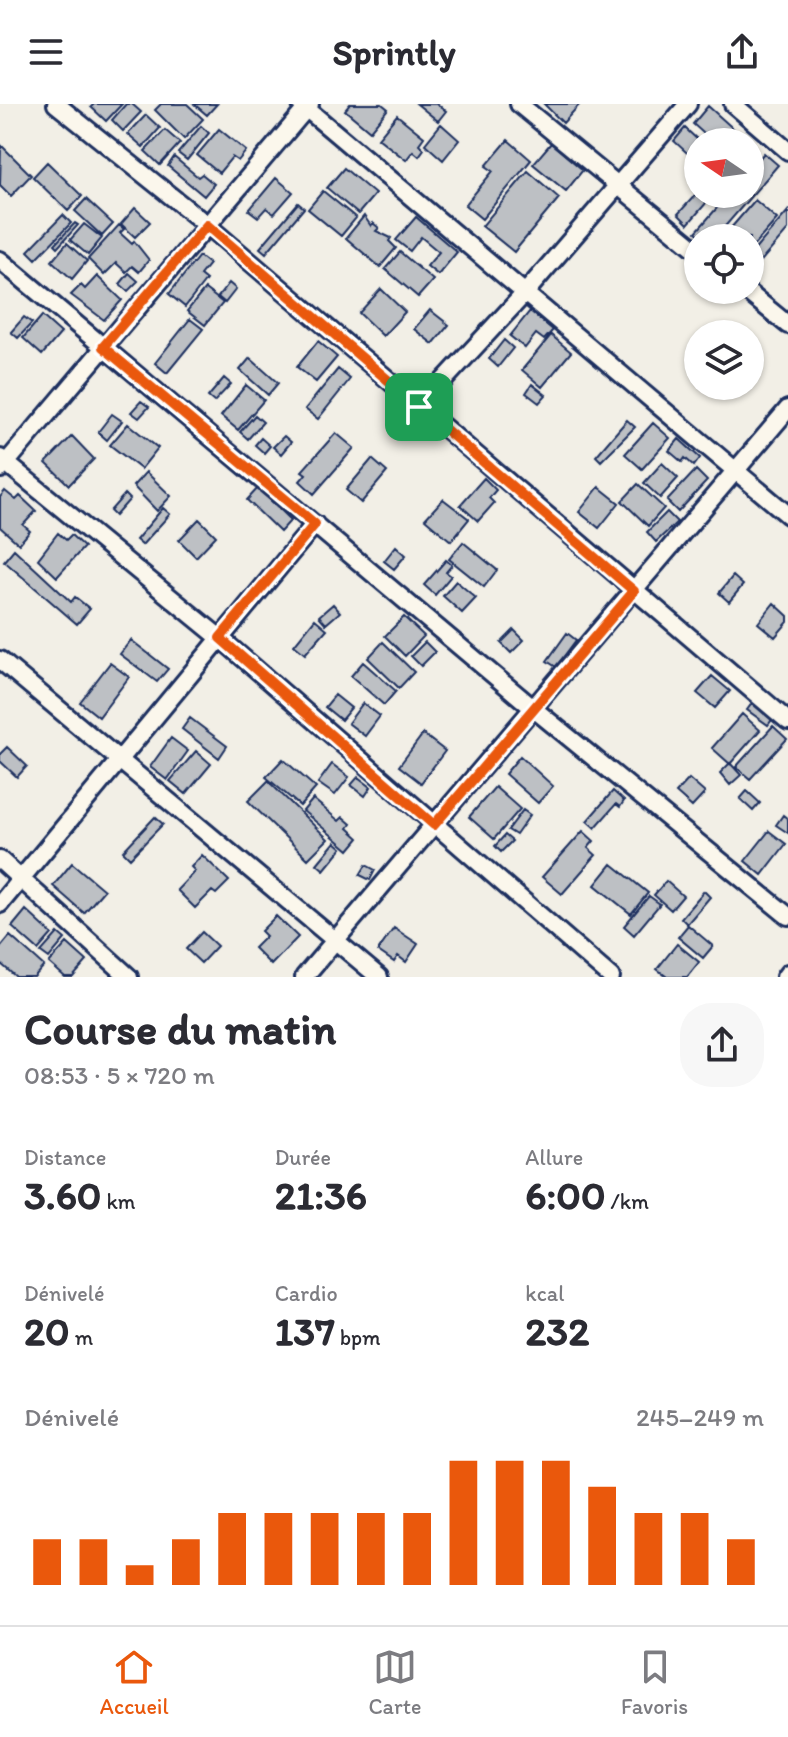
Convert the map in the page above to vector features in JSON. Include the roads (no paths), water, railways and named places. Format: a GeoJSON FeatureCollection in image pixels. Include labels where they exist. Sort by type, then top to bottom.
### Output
{"type":"FeatureCollection","features":[{"type":"Feature","properties":{"kind":"street"},"geometry":{"type":"LineString","coordinates":[[56,104],[207,225],[788,721]]}},
{"type":"Feature","properties":{"kind":"street"},"geometry":{"type":"LineString","coordinates":[[519,104],[684,239]]}},
{"type":"Feature","properties":{"kind":"street"},"geometry":{"type":"LineString","coordinates":[[419,407],[525,293],[688,104]]}},
{"type":"Feature","properties":{"kind":"street"},"geometry":{"type":"LineString","coordinates":[[733,104],[788,151]]}},
{"type":"Feature","properties":{"kind":"street"},"geometry":{"type":"LineString","coordinates":[[611,977],[220,638],[2,464],[306,105],[788,515]]}},
{"type":"Feature","properties":{"kind":"street"},"geometry":{"type":"LineString","coordinates":[[0,260],[534,709],[788,916]]}},
{"type":"Feature","properties":{"kind":"street"},"geometry":{"type":"LineString","coordinates":[[762,304],[788,325]]}},
{"type":"Feature","properties":{"kind":"street"},"geometry":{"type":"LineString","coordinates":[[304,977],[788,409]]}},
{"type":"Feature","properties":{"kind":"street"},"geometry":{"type":"LineString","coordinates":[[0,904],[122,761],[315,524]]}},
{"type":"Feature","properties":{"kind":"street"},"geometry":{"type":"LineString","coordinates":[[0,660],[379,977]]}},
{"type":"Feature","properties":{"kind":"street"},"geometry":{"type":"LineString","coordinates":[[0,860],[129,977]]}}]}
